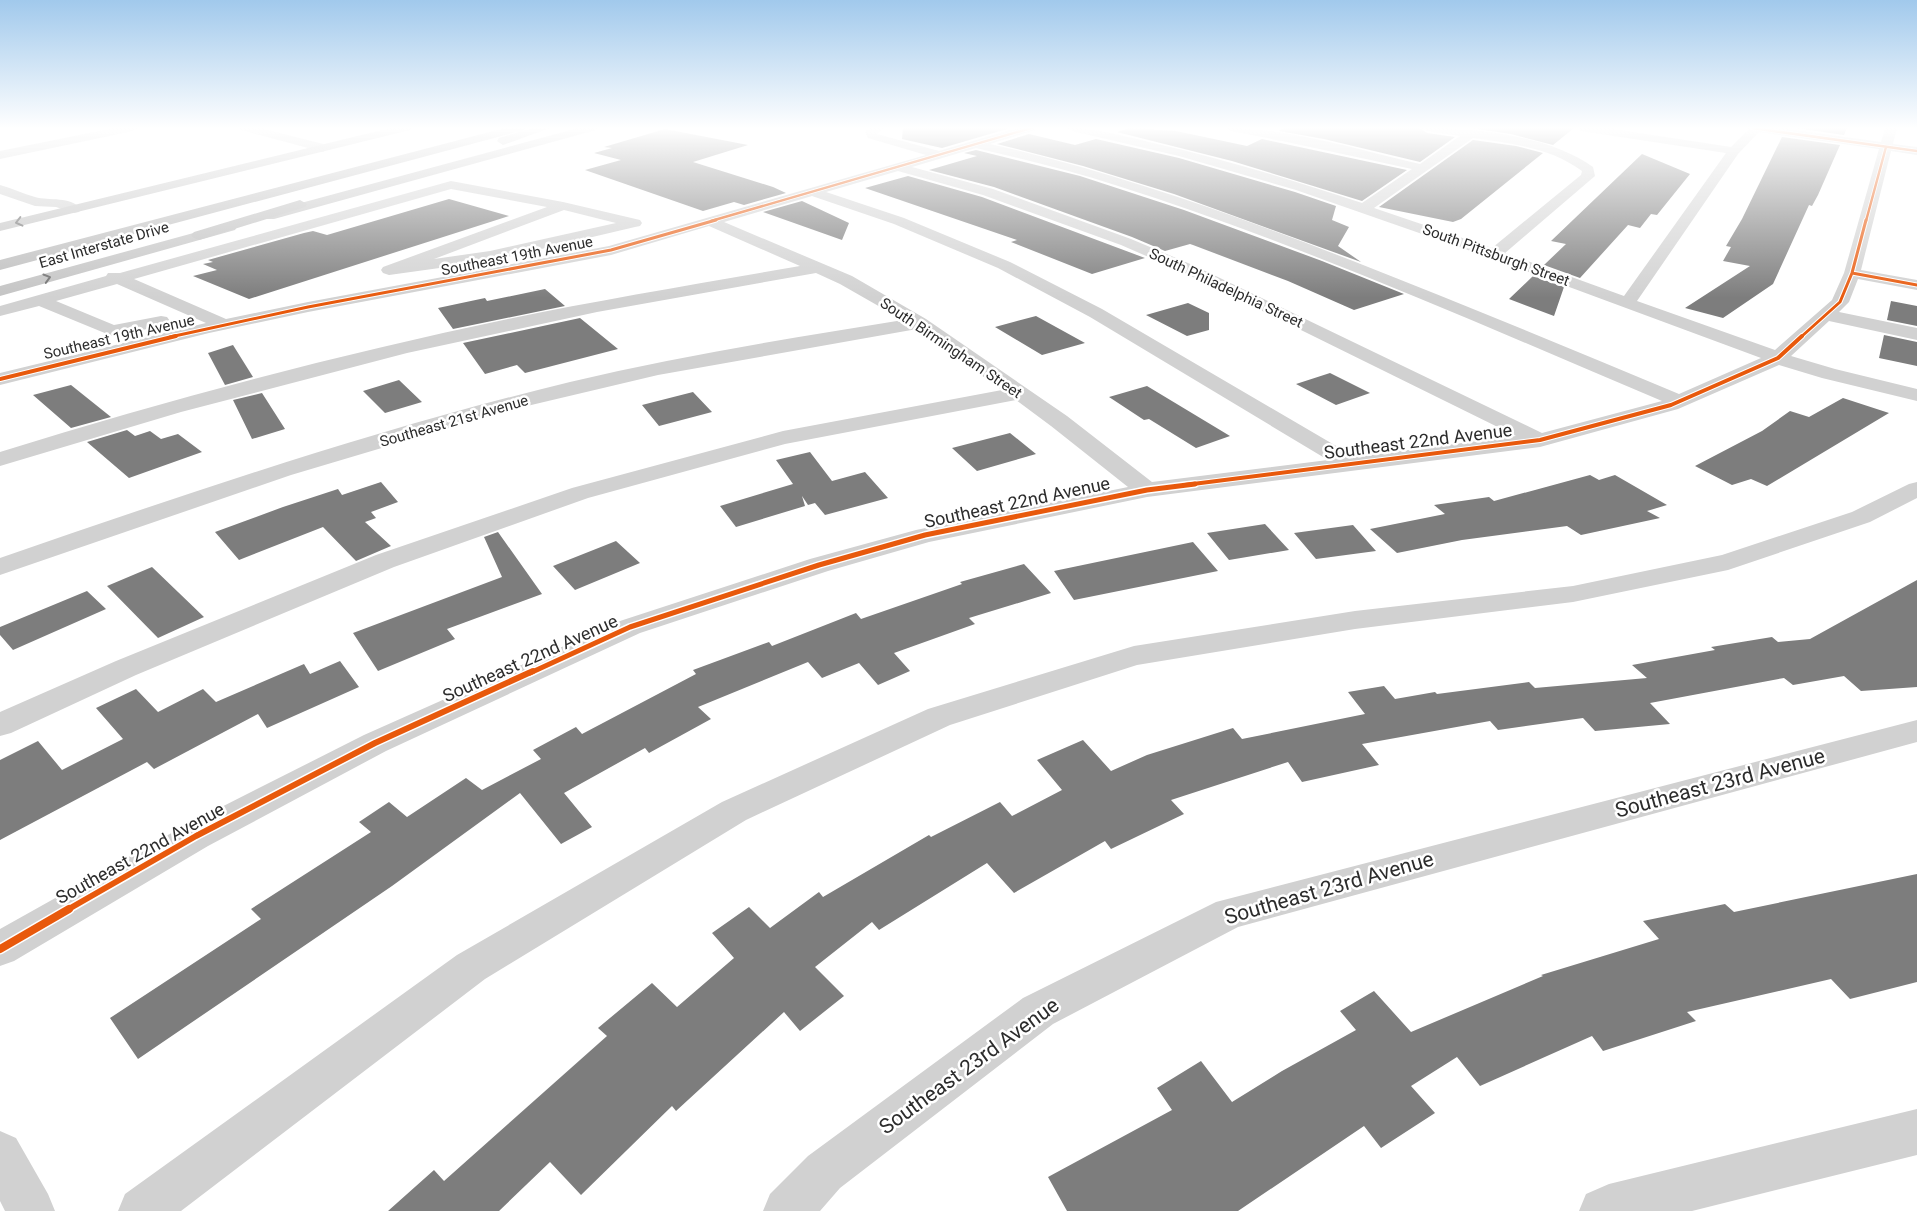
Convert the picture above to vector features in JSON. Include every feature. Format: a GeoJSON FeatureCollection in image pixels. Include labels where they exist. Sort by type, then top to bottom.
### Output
{"type":"FeatureCollection","features":[{"type":"Feature","properties":{"kind":"highway"},"geometry":{"type":"LineString","coordinates":[[126,218],[256,185]]}},
{"type":"Feature","properties":{"kind":"highway"},"geometry":{"type":"LineString","coordinates":[[0,265],[305,185]]}},
{"type":"Feature","properties":{"kind":"highway"},"geometry":{"type":"LineString","coordinates":[[198,235],[362,185]]}},
{"type":"Feature","properties":{"kind":"main road"},"geometry":{"type":"LineString","coordinates":[[0,227],[174,185]]}},
{"type":"Feature","properties":{"kind":"main road","name":"East Interstate Drive"},"geometry":{"type":"LineString","coordinates":[[0,291],[386,185]]}},
{"type":"Feature","properties":{"kind":"street"},"geometry":{"type":"LineString","coordinates":[[26,185],[63,197],[58,203]]}},
{"type":"Feature","properties":{"kind":"street"},"geometry":{"type":"LineString","coordinates":[[0,311],[451,185],[563,206],[635,223],[490,256],[382,273],[563,206]]}},
{"type":"Feature","properties":{"kind":"street","name":"Southeast 19th Avenue"},"geometry":{"type":"LineString","coordinates":[[0,379],[224,325],[611,250],[839,185]]}},
{"type":"Feature","properties":{"kind":"street","name":"South Philadelphia Street"},"geometry":{"type":"LineString","coordinates":[[961,185],[988,192],[1117,239],[1180,265],[1540,440]]}},
{"type":"Feature","properties":{"kind":"street"},"geometry":{"type":"LineString","coordinates":[[1122,185],[1226,218],[1416,292],[1679,401]]}},
{"type":"Feature","properties":{"kind":"street","name":"South Pittsburgh Street"},"geometry":{"type":"LineString","coordinates":[[1292,185],[1494,254],[1778,358],[1829,374],[1917,394]]}},
{"type":"Feature","properties":{"kind":"street"},"geometry":{"type":"LineString","coordinates":[[1364,208],[1399,185]]}},
{"type":"Feature","properties":{"kind":"street"},"geometry":{"type":"LineString","coordinates":[[1494,254],[1578,185]]}},
{"type":"Feature","properties":{"kind":"street"},"geometry":{"type":"LineString","coordinates":[[1627,303],[1710,185]]}},
{"type":"Feature","properties":{"kind":"street","name":"Southeast 22nd Avenue"},"geometry":{"type":"LineString","coordinates":[[0,949],[196,836],[375,743],[630,627],[819,564],[925,535],[1146,490],[1540,440],[1679,401],[1778,358],[1840,302],[1852,273],[1876,185]]}},
{"type":"Feature","properties":{"kind":"street"},"geometry":{"type":"LineString","coordinates":[[0,189],[35,202],[58,203],[74,209]]}},
{"type":"Feature","properties":{"kind":"street"},"geometry":{"type":"LineString","coordinates":[[369,189],[405,198]]}},
{"type":"Feature","properties":{"kind":"street"},"geometry":{"type":"LineString","coordinates":[[813,192],[899,221],[1004,265],[1096,313],[1351,464]]}},
{"type":"Feature","properties":{"kind":"street"},"geometry":{"type":"LineString","coordinates":[[490,256],[602,216]]}},
{"type":"Feature","properties":{"kind":"street","name":"South Birmingham Street"},"geometry":{"type":"LineString","coordinates":[[712,222],[846,280],[920,323],[1059,421],[1146,490]]}},
{"type":"Feature","properties":{"kind":"street"},"geometry":{"type":"LineString","coordinates":[[90,266],[224,325]]}},
{"type":"Feature","properties":{"kind":"street"},"geometry":{"type":"LineString","coordinates":[[0,459],[267,381],[466,334],[660,294],[818,268]]}},
{"type":"Feature","properties":{"kind":"street"},"geometry":{"type":"LineString","coordinates":[[1852,273],[1917,285]]}},
{"type":"Feature","properties":{"kind":"street"},"geometry":{"type":"LineString","coordinates":[[40,300],[112,331],[354,283],[372,296]]}},
{"type":"Feature","properties":{"kind":"street"},"geometry":{"type":"LineString","coordinates":[[0,324],[56,308]]}},
{"type":"Feature","properties":{"kind":"street"},"geometry":{"type":"LineString","coordinates":[[1825,315],[1917,334]]}},
{"type":"Feature","properties":{"kind":"street","name":"Southeast 21st Avenue"},"geometry":{"type":"LineString","coordinates":[[0,567],[261,477],[421,428],[572,388],[758,349],[920,323]]}},
{"type":"Feature","properties":{"kind":"street"},"geometry":{"type":"LineString","coordinates":[[0,725],[126,668],[385,561],[580,493],[784,438],[1019,393]]}},
{"type":"Feature","properties":{"kind":"street"},"geometry":{"type":"LineString","coordinates":[[142,1211],[471,967],[734,811],[939,717],[1134,656],[1355,620],[1573,594],[1728,562],[1861,518],[1917,489]]}},
{"type":"Feature","properties":{"kind":"street","name":"Southeast 23rd Avenue"},"geometry":{"type":"LineString","coordinates":[[787,1211],[824,1172],[1038,1011],[1229,913],[1917,731]]}},
{"type":"Feature","properties":{"kind":"street"},"geometry":{"type":"LineString","coordinates":[[1603,1211],[1917,1132]]}},
{"type":"Feature","properties":{"kind":"street"},"geometry":{"type":"LineString","coordinates":[[0,1154],[31,1211]]}},
{"type":"Feature","properties":{"kind":"building"},"geometry":{"type":"Polygon","coordinates":[[[627,185],[765,185],[786,193],[744,205],[734,202],[703,211],[627,185]]]}},
{"type":"Feature","properties":{"kind":"building"},"geometry":{"type":"Polygon","coordinates":[[[877,185],[938,185],[982,197],[1145,258],[1092,274],[1011,242],[1017,240],[865,188],[877,185]]]}},
{"type":"Feature","properties":{"kind":"building"},"geometry":{"type":"Polygon","coordinates":[[[984,185],[1106,185],[1184,210],[1322,261],[1404,294],[1354,310],[1288,281],[1190,244],[1165,251],[1132,237],[984,185]]]}},
{"type":"Feature","properties":{"kind":"building"},"geometry":{"type":"Polygon","coordinates":[[[1143,185],[1269,185],[1336,206],[1332,220],[1349,227],[1338,246],[1361,262],[1143,185]]]}},
{"type":"Feature","properties":{"kind":"building"},"geometry":{"type":"Polygon","coordinates":[[[1308,185],[1386,185],[1362,201],[1308,185]]]}},
{"type":"Feature","properties":{"kind":"building"},"geometry":{"type":"Polygon","coordinates":[[[1411,185],[1504,185],[1461,219],[1453,222],[1379,207],[1411,185]]]}},
{"type":"Feature","properties":{"kind":"building"},"geometry":{"type":"Polygon","coordinates":[[[1610,185],[1682,185],[1657,215],[1651,214],[1640,228],[1628,225],[1580,278],[1544,265],[1566,244],[1551,241],[1610,185]]]}},
{"type":"Feature","properties":{"kind":"building"},"geometry":{"type":"Polygon","coordinates":[[[1759,185],[1823,185],[1812,206],[1809,205],[1773,284],[1723,318],[1685,308],[1750,266],[1723,261],[1731,247],[1726,246],[1759,185]]]}},
{"type":"Feature","properties":{"kind":"building"},"geometry":{"type":"Polygon","coordinates":[[[449,199],[509,216],[249,299],[193,276],[217,270],[203,264],[213,262],[208,260],[313,231],[327,235],[449,199]]]}},
{"type":"Feature","properties":{"kind":"building"},"geometry":{"type":"Polygon","coordinates":[[[802,201],[849,223],[842,240],[763,212],[802,201]]]}},
{"type":"Feature","properties":{"kind":"building"},"geometry":{"type":"Polygon","coordinates":[[[1533,276],[1564,287],[1554,316],[1509,299],[1533,276]]]}},
{"type":"Feature","properties":{"kind":"building"},"geometry":{"type":"Polygon","coordinates":[[[545,289],[565,306],[453,329],[438,308],[485,298],[487,301],[545,289]]]}},
{"type":"Feature","properties":{"kind":"building"},"geometry":{"type":"Polygon","coordinates":[[[1891,301],[1917,306],[1917,326],[1887,320],[1891,301]]]}},
{"type":"Feature","properties":{"kind":"building"},"geometry":{"type":"Polygon","coordinates":[[[1188,303],[1209,313],[1209,330],[1187,336],[1146,315],[1188,303]]]}},
{"type":"Feature","properties":{"kind":"building"},"geometry":{"type":"Polygon","coordinates":[[[1036,316],[1085,343],[1042,355],[995,327],[1036,316]]]}},
{"type":"Feature","properties":{"kind":"building"},"geometry":{"type":"Polygon","coordinates":[[[580,318],[618,349],[525,373],[517,365],[485,374],[463,343],[580,318]]]}},
{"type":"Feature","properties":{"kind":"building"},"geometry":{"type":"Polygon","coordinates":[[[1884,335],[1917,342],[1917,366],[1879,358],[1884,335]]]}},
{"type":"Feature","properties":{"kind":"building"},"geometry":{"type":"Polygon","coordinates":[[[233,345],[253,377],[225,385],[208,353],[233,345]]]}},
{"type":"Feature","properties":{"kind":"building"},"geometry":{"type":"Polygon","coordinates":[[[1330,373],[1370,393],[1336,405],[1296,384],[1330,373]]]}},
{"type":"Feature","properties":{"kind":"building"},"geometry":{"type":"Polygon","coordinates":[[[399,380],[422,402],[385,413],[363,391],[399,380]]]}},
{"type":"Feature","properties":{"kind":"building"},"geometry":{"type":"Polygon","coordinates":[[[71,385],[111,417],[71,428],[33,395],[71,385]]]}},
{"type":"Feature","properties":{"kind":"building"},"geometry":{"type":"Polygon","coordinates":[[[1147,386],[1230,436],[1196,448],[1149,419],[1144,420],[1109,397],[1147,386]]]}},
{"type":"Feature","properties":{"kind":"building"},"geometry":{"type":"Polygon","coordinates":[[[693,392],[712,412],[659,426],[642,405],[693,392]]]}},
{"type":"Feature","properties":{"kind":"building"},"geometry":{"type":"Polygon","coordinates":[[[262,393],[285,429],[252,439],[233,400],[262,393]]]}},
{"type":"Feature","properties":{"kind":"building"},"geometry":{"type":"Polygon","coordinates":[[[1843,398],[1889,413],[1767,486],[1751,479],[1732,485],[1695,466],[1762,431],[1790,411],[1809,417],[1843,398]]]}},
{"type":"Feature","properties":{"kind":"building"},"geometry":{"type":"Polygon","coordinates":[[[127,430],[135,436],[150,431],[161,439],[178,434],[202,452],[129,478],[87,442],[127,430]]]}},
{"type":"Feature","properties":{"kind":"building"},"geometry":{"type":"Polygon","coordinates":[[[1010,433],[1036,454],[977,471],[952,448],[1010,433]]]}},
{"type":"Feature","properties":{"kind":"building"},"geometry":{"type":"Polygon","coordinates":[[[810,452],[832,481],[865,472],[888,498],[825,515],[815,503],[808,505],[802,496],[805,506],[736,527],[720,506],[793,484],[776,460],[810,452]]]}},
{"type":"Feature","properties":{"kind":"building"},"geometry":{"type":"Polygon","coordinates":[[[1590,475],[1599,480],[1615,475],[1667,505],[1647,511],[1660,518],[1581,535],[1567,526],[1462,540],[1397,553],[1370,529],[1445,514],[1434,505],[1489,497],[1494,501],[1590,475]]]}},
{"type":"Feature","properties":{"kind":"building"},"geometry":{"type":"Polygon","coordinates":[[[381,482],[398,502],[371,512],[376,518],[365,522],[391,546],[356,561],[323,527],[239,560],[215,532],[338,489],[342,495],[381,482]]]}},
{"type":"Feature","properties":{"kind":"building"},"geometry":{"type":"Polygon","coordinates":[[[1265,524],[1289,550],[1229,560],[1207,533],[1265,524]]]}},
{"type":"Feature","properties":{"kind":"building"},"geometry":{"type":"Polygon","coordinates":[[[1353,525],[1376,551],[1316,559],[1294,533],[1353,525]]]}},
{"type":"Feature","properties":{"kind":"building"},"geometry":{"type":"Polygon","coordinates":[[[498,532],[542,594],[447,629],[455,639],[378,671],[353,633],[502,577],[484,537],[498,532]]]}},
{"type":"Feature","properties":{"kind":"building"},"geometry":{"type":"Polygon","coordinates":[[[616,541],[640,563],[575,590],[553,566],[616,541]]]}},
{"type":"Feature","properties":{"kind":"building"},"geometry":{"type":"Polygon","coordinates":[[[1193,542],[1218,571],[1074,600],[1054,571],[1193,542]]]}},
{"type":"Feature","properties":{"kind":"building"},"geometry":{"type":"Polygon","coordinates":[[[1024,564],[1051,593],[969,618],[975,624],[894,653],[910,671],[878,685],[859,663],[822,678],[808,662],[698,707],[711,719],[649,753],[645,748],[564,793],[592,827],[561,844],[520,793],[392,886],[138,1059],[110,1018],[261,919],[251,909],[371,832],[359,822],[389,802],[407,817],[466,778],[482,790],[541,759],[533,750],[576,727],[582,734],[696,674],[693,670],[769,642],[772,646],[856,613],[861,619],[962,584],[960,582],[1024,564]]]}},
{"type":"Feature","properties":{"kind":"building"},"geometry":{"type":"Polygon","coordinates":[[[152,567],[204,617],[158,638],[107,586],[152,567]]]}},
{"type":"Feature","properties":{"kind":"building"},"geometry":{"type":"Polygon","coordinates":[[[1917,580],[1917,687],[1861,691],[1844,676],[1793,685],[1784,678],[1650,703],[1670,724],[1595,731],[1583,718],[1498,730],[1490,721],[1362,744],[1379,765],[1302,782],[1288,762],[1171,800],[1184,814],[1111,849],[1105,841],[1014,893],[987,863],[879,930],[872,922],[815,967],[844,996],[800,1031],[784,1012],[676,1111],[672,1106],[581,1195],[550,1162],[499,1211],[388,1211],[434,1170],[444,1181],[607,1036],[598,1028],[652,983],[677,1007],[734,958],[712,933],[749,907],[770,928],[819,892],[823,897],[929,835],[931,837],[1000,802],[1012,816],[1062,790],[1037,760],[1083,740],[1111,771],[1147,755],[1233,728],[1242,739],[1365,714],[1348,692],[1384,686],[1395,699],[1435,692],[1437,694],[1529,682],[1535,688],[1647,678],[1632,665],[1715,650],[1711,647],[1772,637],[1778,642],[1810,639],[1917,580]]]}},
{"type":"Feature","properties":{"kind":"building"},"geometry":{"type":"Polygon","coordinates":[[[87,591],[106,609],[13,650],[0,635],[0,627],[87,591]]]}},
{"type":"Feature","properties":{"kind":"building"},"geometry":{"type":"Polygon","coordinates":[[[340,661],[359,687],[267,728],[258,714],[154,769],[147,762],[0,840],[0,760],[38,741],[62,770],[123,739],[96,708],[136,689],[158,712],[203,689],[216,702],[304,664],[310,674],[340,661]]]}},
{"type":"Feature","properties":{"kind":"building"},"geometry":{"type":"Polygon","coordinates":[[[1917,874],[1917,982],[1850,999],[1831,979],[1687,1012],[1696,1021],[1603,1051],[1592,1036],[1480,1086],[1457,1057],[1411,1086],[1435,1113],[1381,1148],[1364,1126],[1238,1211],[1067,1211],[1048,1177],[1172,1110],[1157,1088],[1201,1061],[1232,1102],[1282,1071],[1356,1030],[1340,1011],[1374,991],[1411,1032],[1543,976],[1541,975],[1659,939],[1643,921],[1725,904],[1734,912],[1917,874]]]}},
{"type":"Feature","properties":{"kind":"cycle path"},"geometry":{"type":"LineString","coordinates":[[0,379],[209,328],[308,307],[611,250],[836,185]]}},
{"type":"Feature","properties":{"kind":"cycle path"},"geometry":{"type":"LineString","coordinates":[[0,949],[196,836],[375,743],[630,627],[819,565],[925,535],[1147,490],[1540,440],[1671,405],[1778,358],[1840,302],[1852,273],[1876,185]]}},
{"type":"Feature","properties":{"kind":"cycle path"},"geometry":{"type":"LineString","coordinates":[[1852,273],[1917,285]]}}]}
